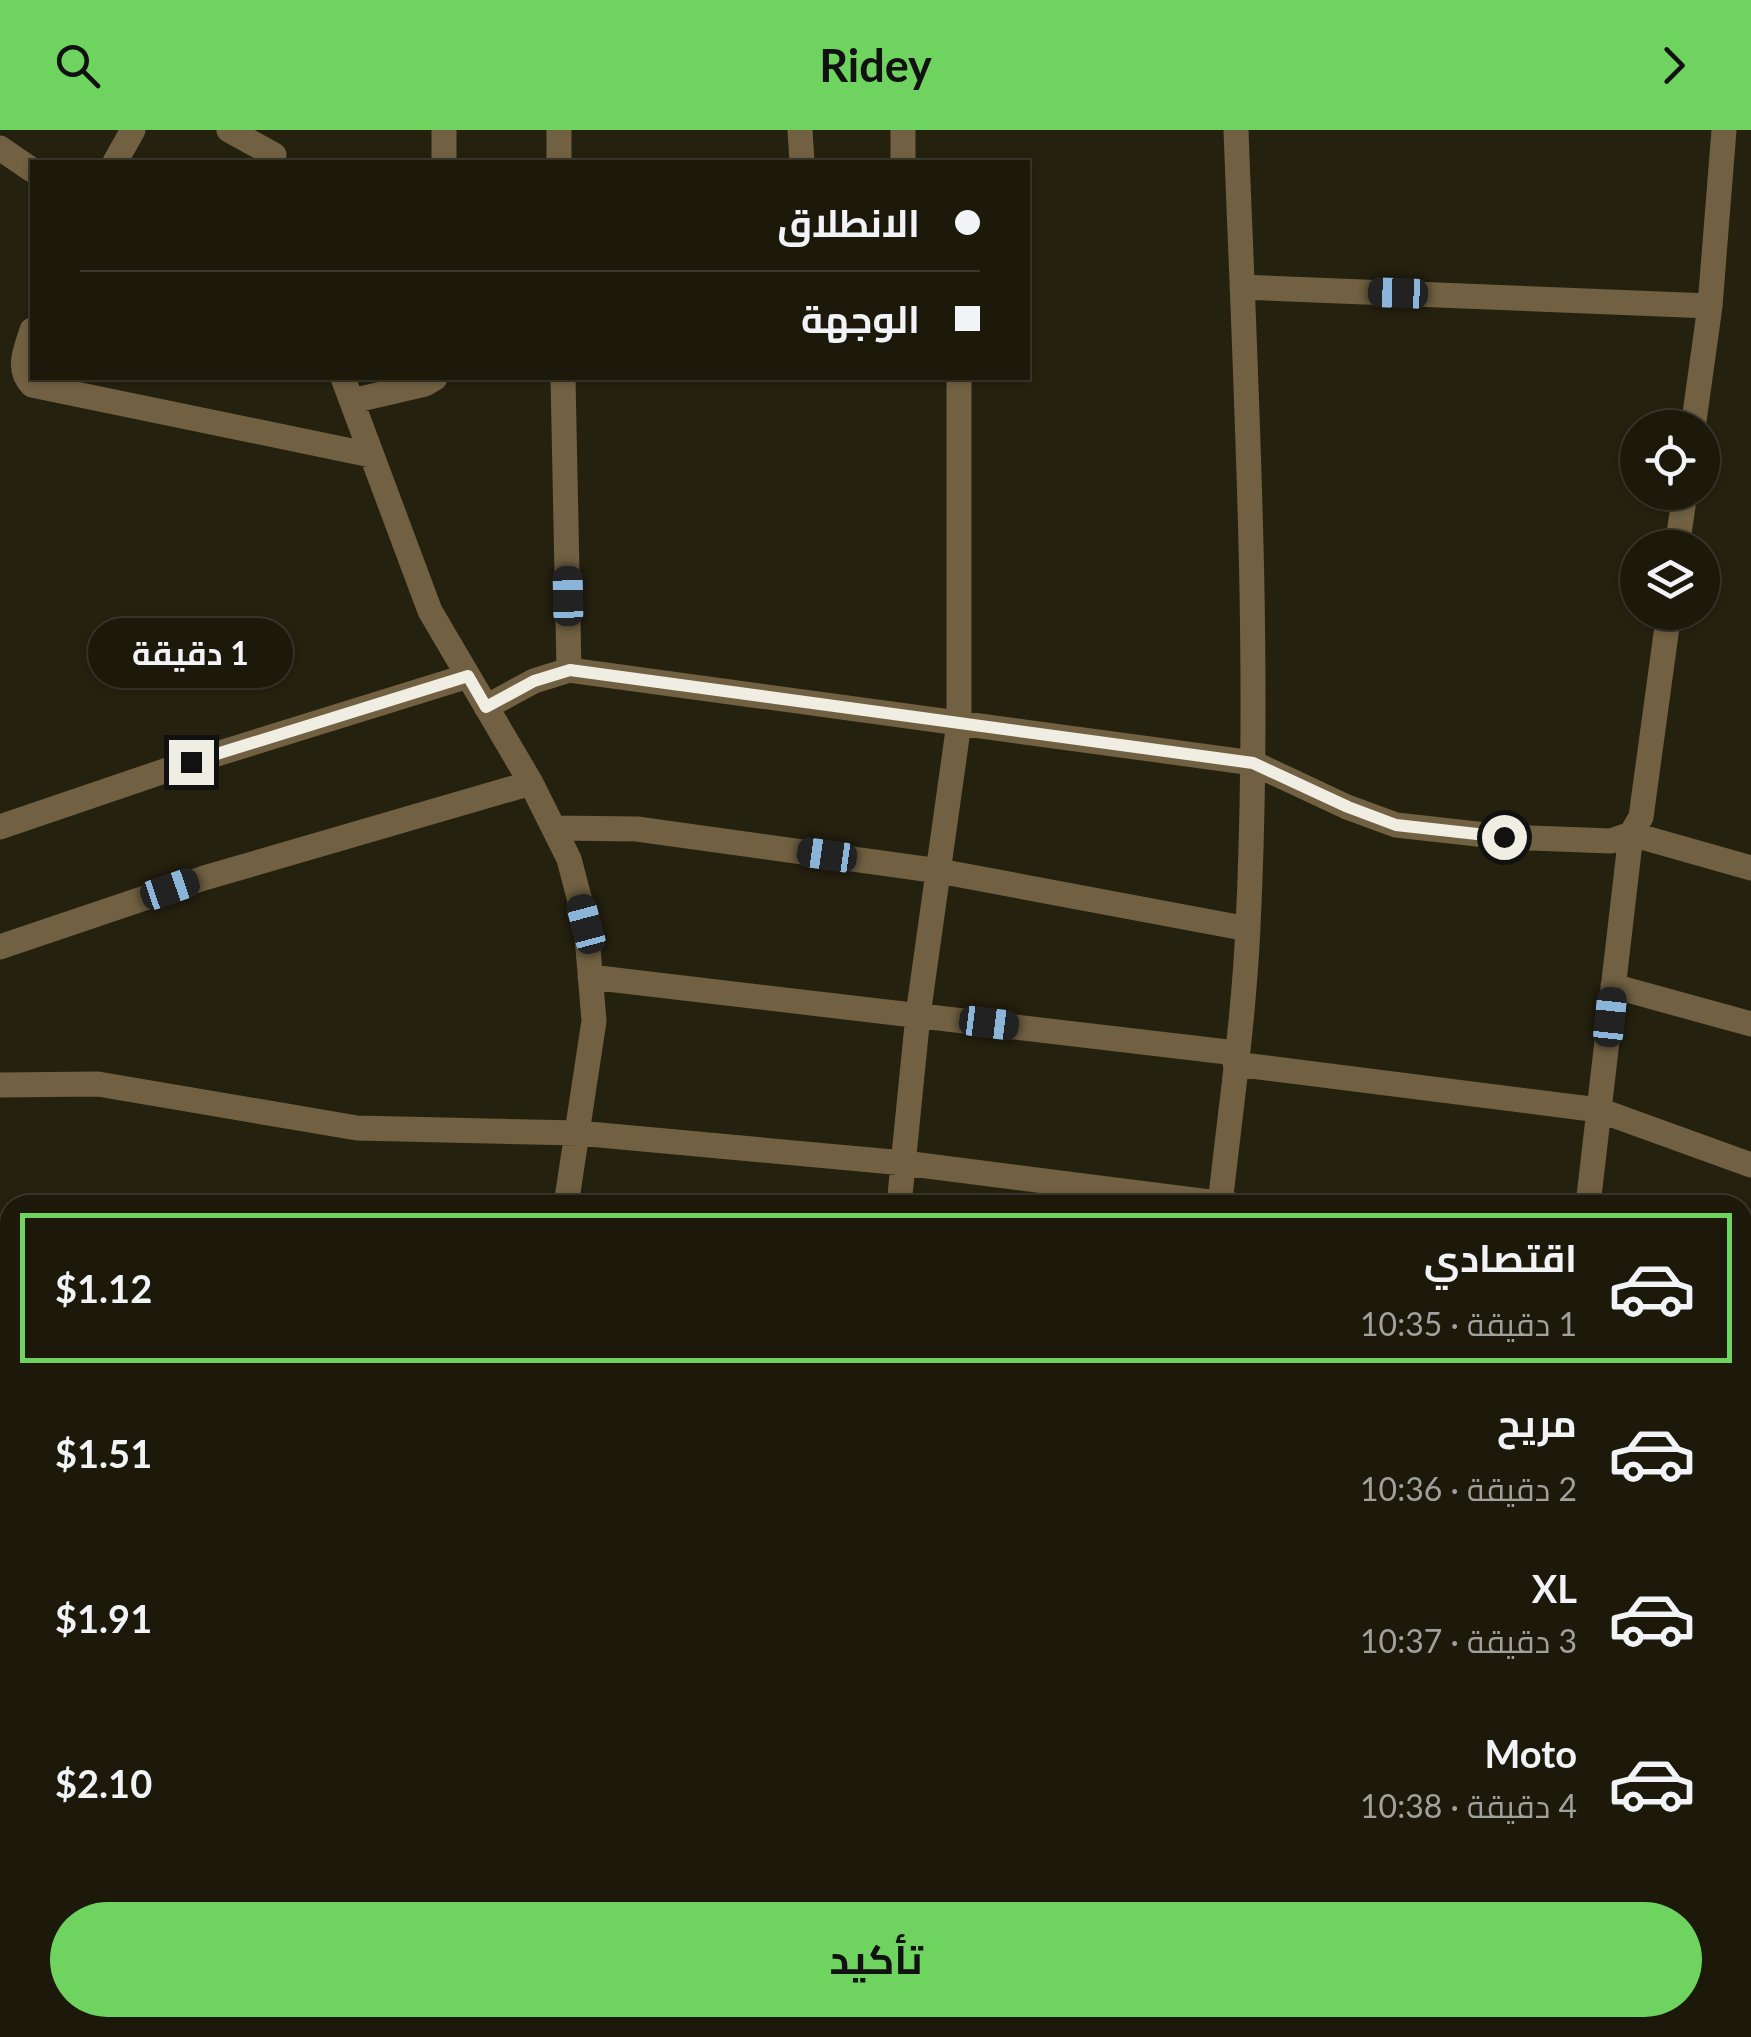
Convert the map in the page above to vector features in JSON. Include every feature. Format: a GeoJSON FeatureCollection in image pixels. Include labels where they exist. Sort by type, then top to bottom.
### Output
{"type":"FeatureCollection","features":[{"type":"Feature","properties":{"kind":"street"},"geometry":{"type":"LineString","coordinates":[[116,160],[133,130]]}},
{"type":"Feature","properties":{"kind":"street"},"geometry":{"type":"LineString","coordinates":[[229,130],[276,149]]}},
{"type":"Feature","properties":{"kind":"street"},"geometry":{"type":"LineString","coordinates":[[444,130],[444,160]]}},
{"type":"Feature","properties":{"kind":"street"},"geometry":{"type":"LineString","coordinates":[[559,130],[559,160]]}},
{"type":"Feature","properties":{"kind":"street"},"geometry":{"type":"LineString","coordinates":[[800,130],[802,160]]}},
{"type":"Feature","properties":{"kind":"street"},"geometry":{"type":"LineString","coordinates":[[903,130],[904,160]]}},
{"type":"Feature","properties":{"kind":"street"},"geometry":{"type":"LineString","coordinates":[[1226,1195],[1248,929],[1253,763],[1236,130]]}},
{"type":"Feature","properties":{"kind":"street"},"geometry":{"type":"LineString","coordinates":[[1696,410],[1710,306],[1724,130]]}},
{"type":"Feature","properties":{"kind":"street"},"geometry":{"type":"LineString","coordinates":[[0,148],[30,169]]}},
{"type":"Feature","properties":{"kind":"street"},"geometry":{"type":"LineString","coordinates":[[1242,287],[1710,306]]}},
{"type":"Feature","properties":{"kind":"street"},"geometry":{"type":"LineString","coordinates":[[30,337],[22,363],[24,377],[32,385],[371,455]]}},
{"type":"Feature","properties":{"kind":"street"},"geometry":{"type":"LineString","coordinates":[[432,380],[425,384],[347,389],[430,612],[531,782],[569,860],[586,924],[594,1021],[568,1195]]}},
{"type":"Feature","properties":{"kind":"street"},"geometry":{"type":"LineString","coordinates":[[563,380],[570,670]]}},
{"type":"Feature","properties":{"kind":"street"},"geometry":{"type":"LineString","coordinates":[[900,1195],[918,1014],[959,723],[959,380]]}},
{"type":"Feature","properties":{"kind":"street"},"geometry":{"type":"LineString","coordinates":[[1589,1195],[1631,834],[1641,817],[1666,630]]}},
{"type":"Feature","properties":{"kind":"street"},"geometry":{"type":"LineString","coordinates":[[486,707],[534,681],[570,670],[1253,763],[1396,825],[1504,837],[1611,842],[1631,834],[1751,868]]}},
{"type":"Feature","properties":{"kind":"street"},"geometry":{"type":"LineString","coordinates":[[0,827],[191,762],[468,676]]}},
{"type":"Feature","properties":{"kind":"street"},"geometry":{"type":"LineString","coordinates":[[0,948],[204,878],[531,782]]}},
{"type":"Feature","properties":{"kind":"street"},"geometry":{"type":"LineString","coordinates":[[555,828],[636,829],[938,871],[1248,929]]}},
{"type":"Feature","properties":{"kind":"street"},"geometry":{"type":"LineString","coordinates":[[590,977],[918,1014],[1599,1110],[1751,1165]]}},
{"type":"Feature","properties":{"kind":"street"},"geometry":{"type":"LineString","coordinates":[[1613,986],[1751,1024]]}},
{"type":"Feature","properties":{"kind":"street"},"geometry":{"type":"LineString","coordinates":[[0,1085],[98,1084],[357,1128],[578,1133],[904,1164],[1153,1195]]}},
{"type":"Feature","properties":{"kind":"route"},"geometry":{"type":"LineString","coordinates":[[191,762],[468,676],[486,707],[534,681],[570,670],[1253,763],[1396,825],[1504,837]]}}]}
